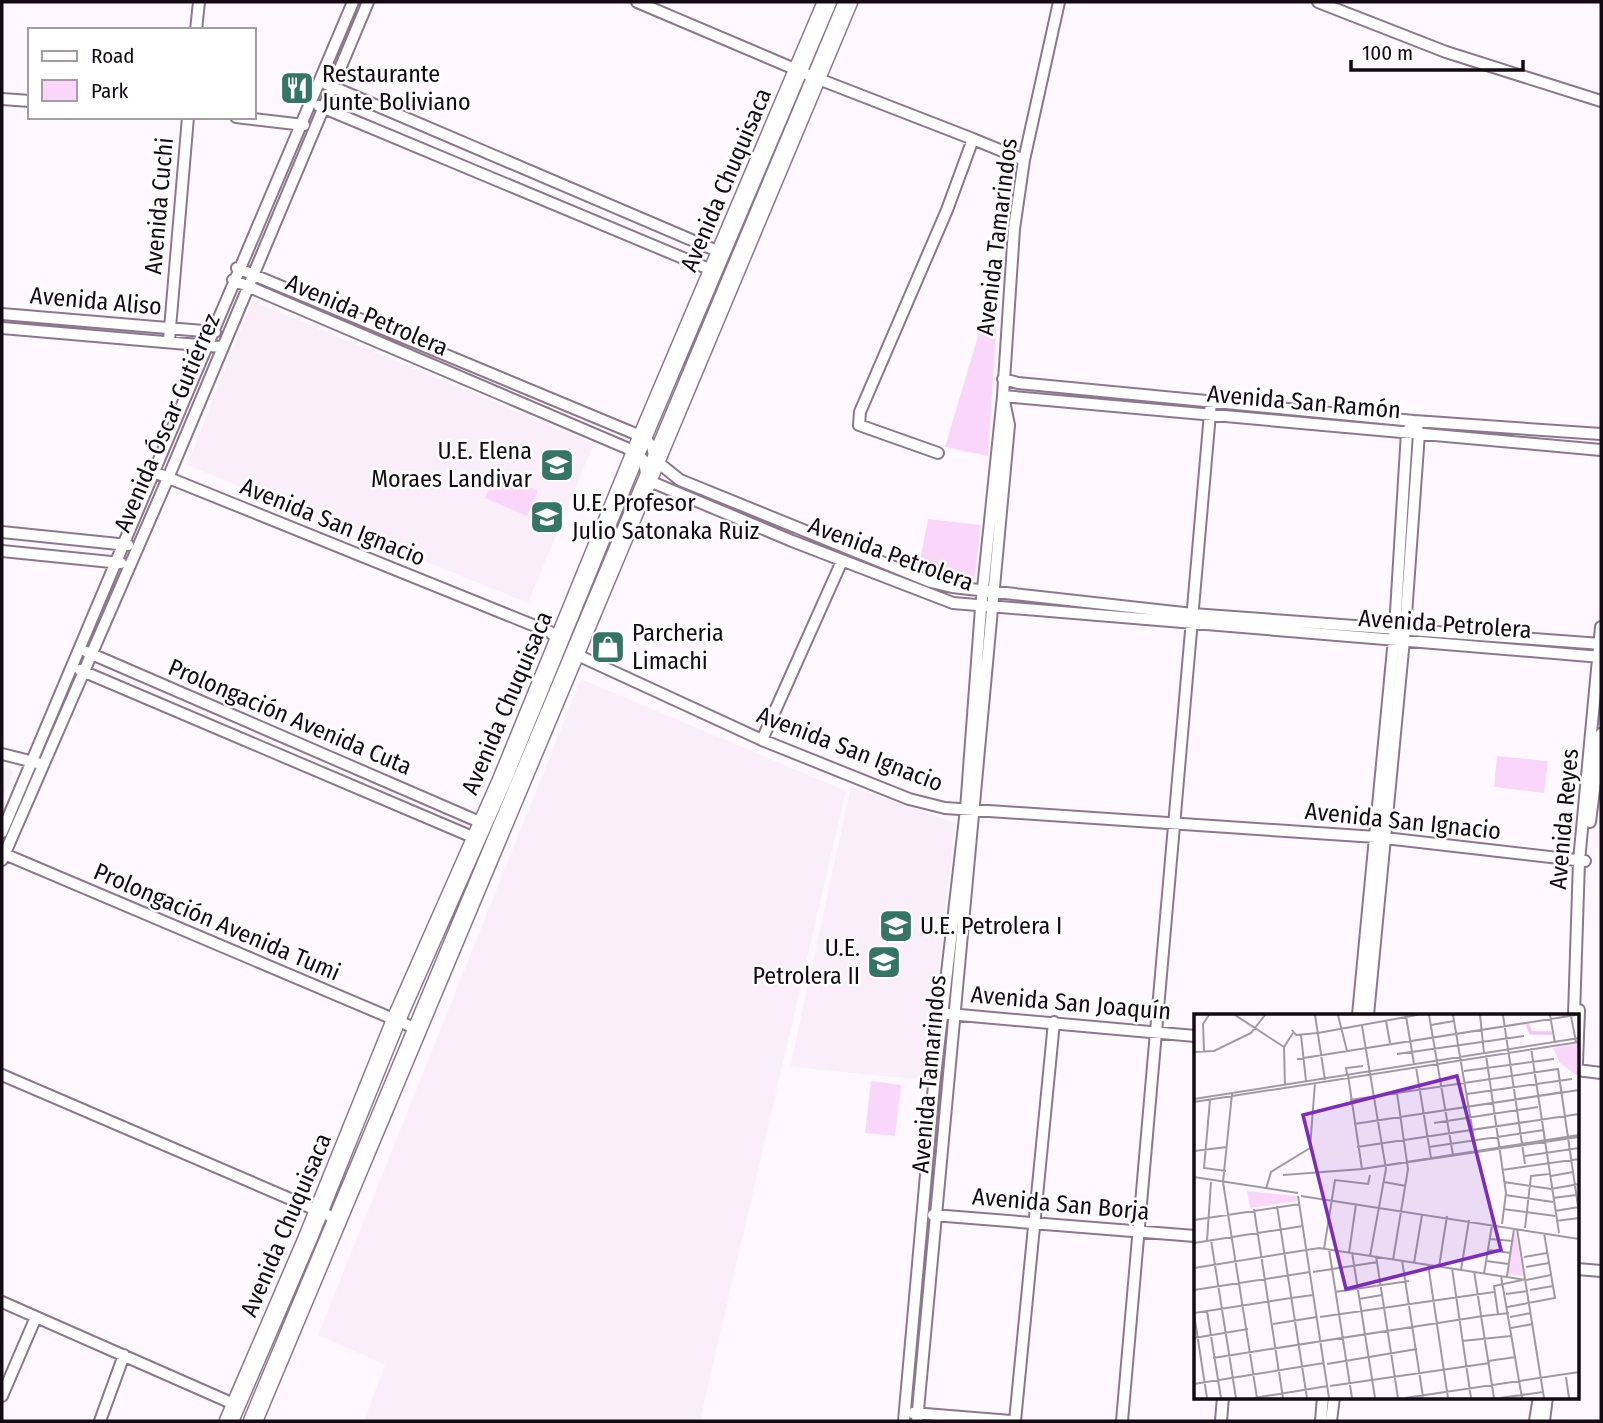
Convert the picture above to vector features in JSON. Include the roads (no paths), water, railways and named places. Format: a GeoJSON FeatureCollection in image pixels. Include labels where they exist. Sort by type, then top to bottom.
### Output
{"type":"FeatureCollection","features":[{"type":"Feature","properties":{"kind":"main road","name":"Avenida Chuquisaca"},"geometry":{"type":"LineString","coordinates":[[232,1413],[319,1211],[396,1020],[502,780],[639,444],[827,2]]}},
{"type":"Feature","properties":{"kind":"main road","name":"Avenida Chuquisaca"},"geometry":{"type":"LineString","coordinates":[[253,1421],[848,2]]}},
{"type":"Feature","properties":{"kind":"street"},"geometry":{"type":"LineString","coordinates":[[196,28],[199,2]]}},
{"type":"Feature","properties":{"kind":"street","name":"Avenida Óscar Gutiérrez"},"geometry":{"type":"LineString","coordinates":[[2,832],[74,667],[237,268],[352,2]]}},
{"type":"Feature","properties":{"kind":"street","name":"Avenida Óscar Gutiérrez"},"geometry":{"type":"LineString","coordinates":[[2,856],[93,654],[368,2]]}},
{"type":"Feature","properties":{"kind":"street"},"geometry":{"type":"LineString","coordinates":[[637,2],[816,78],[1024,160]]}},
{"type":"Feature","properties":{"kind":"street","name":"Avenida Tamarindos"},"geometry":{"type":"LineString","coordinates":[[917,1417],[956,1014],[986,608],[1009,425],[1003,396],[1003,379],[1014,229],[1024,160],[1059,2]]}},
{"type":"Feature","properties":{"kind":"street"},"geometry":{"type":"LineString","coordinates":[[1318,2],[1446,52],[1601,101]]}},
{"type":"Feature","properties":{"kind":"street"},"geometry":{"type":"LineString","coordinates":[[319,81],[722,253]]}},
{"type":"Feature","properties":{"kind":"street"},"geometry":{"type":"LineString","coordinates":[[2,99],[28,101]]}},
{"type":"Feature","properties":{"kind":"street"},"geometry":{"type":"LineString","coordinates":[[310,102],[714,271]]}},
{"type":"Feature","properties":{"kind":"street","name":"Avenida Cuchi"},"geometry":{"type":"LineString","coordinates":[[169,334],[188,119]]}},
{"type":"Feature","properties":{"kind":"street"},"geometry":{"type":"LineString","coordinates":[[256,119],[300,123],[313,130]]}},
{"type":"Feature","properties":{"kind":"street"},"geometry":{"type":"LineString","coordinates":[[938,453],[870,431],[859,425],[860,412],[947,210],[974,139]]}},
{"type":"Feature","properties":{"kind":"street","name":"Avenida Petrolera"},"geometry":{"type":"LineString","coordinates":[[237,268],[639,444]]}},
{"type":"Feature","properties":{"kind":"street","name":"Avenida Petrolera"},"geometry":{"type":"LineString","coordinates":[[233,280],[639,444],[652,446],[655,460],[680,480],[805,528],[931,582],[1193,620],[1399,641],[1600,657]]}},
{"type":"Feature","properties":{"kind":"street","name":"Avenida Aliso"},"geometry":{"type":"LineString","coordinates":[[2,314],[169,334],[205,345],[222,347]]}},
{"type":"Feature","properties":{"kind":"street","name":"Avenida Aliso"},"geometry":{"type":"LineString","coordinates":[[2,328],[169,334],[228,332]]}},
{"type":"Feature","properties":{"kind":"street","name":"Avenida San Ramón"},"geometry":{"type":"LineString","coordinates":[[1003,379],[1018,383],[1414,421],[1601,434]]}},
{"type":"Feature","properties":{"kind":"street","name":"Avenida San Ramón"},"geometry":{"type":"LineString","coordinates":[[1003,396],[1601,450]]}},
{"type":"Feature","properties":{"kind":"street"},"geometry":{"type":"LineString","coordinates":[[1122,1421],[1211,402]]}},
{"type":"Feature","properties":{"kind":"street"},"geometry":{"type":"LineString","coordinates":[[1400,628],[1407,432],[1414,421]]}},
{"type":"Feature","properties":{"kind":"street"},"geometry":{"type":"LineString","coordinates":[[1368,1014],[1381,839],[1419,433],[1414,421]]}},
{"type":"Feature","properties":{"kind":"street"},"geometry":{"type":"LineString","coordinates":[[639,444],[645,461],[647,480]]}},
{"type":"Feature","properties":{"kind":"street","name":"Avenida San Ignacio"},"geometry":{"type":"LineString","coordinates":[[154,472],[550,632],[574,654],[762,740],[909,799],[945,808],[1173,822],[1381,839],[1582,861]]}},
{"type":"Feature","properties":{"kind":"street","name":"Avenida Petrolera"},"geometry":{"type":"LineString","coordinates":[[647,480],[798,544],[953,603],[986,608],[1193,620],[1400,628],[1601,644]]}},
{"type":"Feature","properties":{"kind":"street"},"geometry":{"type":"LineString","coordinates":[[798,544],[805,528]]}},
{"type":"Feature","properties":{"kind":"street"},"geometry":{"type":"LineString","coordinates":[[2,532],[138,547]]}},
{"type":"Feature","properties":{"kind":"street"},"geometry":{"type":"LineString","coordinates":[[2,551],[116,561],[130,566]]}},
{"type":"Feature","properties":{"kind":"street"},"geometry":{"type":"LineString","coordinates":[[762,740],[842,561]]}},
{"type":"Feature","properties":{"kind":"street","name":"Avenida Reyes"},"geometry":{"type":"LineString","coordinates":[[1574,1014],[1582,861],[1601,627]]}},
{"type":"Feature","properties":{"kind":"street","name":"Prolongación Avenida Cuta"},"geometry":{"type":"LineString","coordinates":[[81,649],[479,830]]}},
{"type":"Feature","properties":{"kind":"street","name":"Prolongación Avenida Cuta"},"geometry":{"type":"LineString","coordinates":[[74,667],[479,830]]}},
{"type":"Feature","properties":{"kind":"street","name":"Avenida Reyes"},"geometry":{"type":"LineString","coordinates":[[1578,1023],[1582,861],[1601,734]]}},
{"type":"Feature","properties":{"kind":"street"},"geometry":{"type":"LineString","coordinates":[[2,754],[44,765]]}},
{"type":"Feature","properties":{"kind":"street"},"geometry":{"type":"LineString","coordinates":[[502,780],[519,788]]}},
{"type":"Feature","properties":{"kind":"street","name":"Avenida Tamarindos"},"geometry":{"type":"LineString","coordinates":[[904,1417],[943,1013],[970,809]]}},
{"type":"Feature","properties":{"kind":"street"},"geometry":{"type":"LineString","coordinates":[[1359,1014],[1381,839]]}},
{"type":"Feature","properties":{"kind":"street","name":"Prolongación Avenida Tumi"},"geometry":{"type":"LineString","coordinates":[[2,856],[417,1029]]}},
{"type":"Feature","properties":{"kind":"street","name":"Avenida San Joaquín"},"geometry":{"type":"LineString","coordinates":[[943,1013],[1194,1036]]}},
{"type":"Feature","properties":{"kind":"street"},"geometry":{"type":"LineString","coordinates":[[904,1417],[1013,1421],[1054,1022]]}},
{"type":"Feature","properties":{"kind":"street"},"geometry":{"type":"LineString","coordinates":[[1578,1070],[1601,1073]]}},
{"type":"Feature","properties":{"kind":"street"},"geometry":{"type":"LineString","coordinates":[[2,1074],[337,1219]]}},
{"type":"Feature","properties":{"kind":"street","name":"Avenida San Borja"},"geometry":{"type":"LineString","coordinates":[[924,1214],[1194,1236]]}},
{"type":"Feature","properties":{"kind":"street"},"geometry":{"type":"LineString","coordinates":[[1578,1269],[1601,1270]]}},
{"type":"Feature","properties":{"kind":"street"},"geometry":{"type":"LineString","coordinates":[[2,1302],[124,1355],[232,1413]]}},
{"type":"Feature","properties":{"kind":"street"},"geometry":{"type":"LineString","coordinates":[[2,1396],[36,1317]]}},
{"type":"Feature","properties":{"kind":"street"},"geometry":{"type":"LineString","coordinates":[[100,1421],[124,1355]]}},
{"type":"Feature","properties":{"kind":"street"},"geometry":{"type":"LineString","coordinates":[[1222,1421],[1223,1398]]}},
{"type":"Feature","properties":{"kind":"street"},"geometry":{"type":"LineString","coordinates":[[1321,1421],[1323,1398]]}},
{"type":"Feature","properties":{"kind":"street"},"geometry":{"type":"LineString","coordinates":[[1331,1421],[1334,1398]]}},
{"type":"Feature","properties":{"kind":"street"},"geometry":{"type":"LineString","coordinates":[[1535,1421],[1539,1398]]}},
{"type":"Feature","properties":{"kind":"street"},"geometry":{"type":"LineString","coordinates":[[1545,1421],[1547,1398]]}},
{"type":"Feature","properties":{"kind":"place","name":"Restaurante Junte Boliviano"},"geometry":{"type":"Point","coordinates":[297,88]}},
{"type":"Feature","properties":{"kind":"place","name":"U.E. Elena Moraes Landivar"},"geometry":{"type":"Point","coordinates":[557,465]}},
{"type":"Feature","properties":{"kind":"place","name":"U.E. Profesor Julio Satonaka Ruiz"},"geometry":{"type":"Point","coordinates":[547,517]}},
{"type":"Feature","properties":{"kind":"place","name":"Parcheria Limachi"},"geometry":{"type":"Point","coordinates":[608,647]}},
{"type":"Feature","properties":{"kind":"place","name":"U.E. Petrolera I"},"geometry":{"type":"Point","coordinates":[896,926]}},
{"type":"Feature","properties":{"kind":"place","name":"U.E. Petrolera II"},"geometry":{"type":"Point","coordinates":[884,962]}}]}
